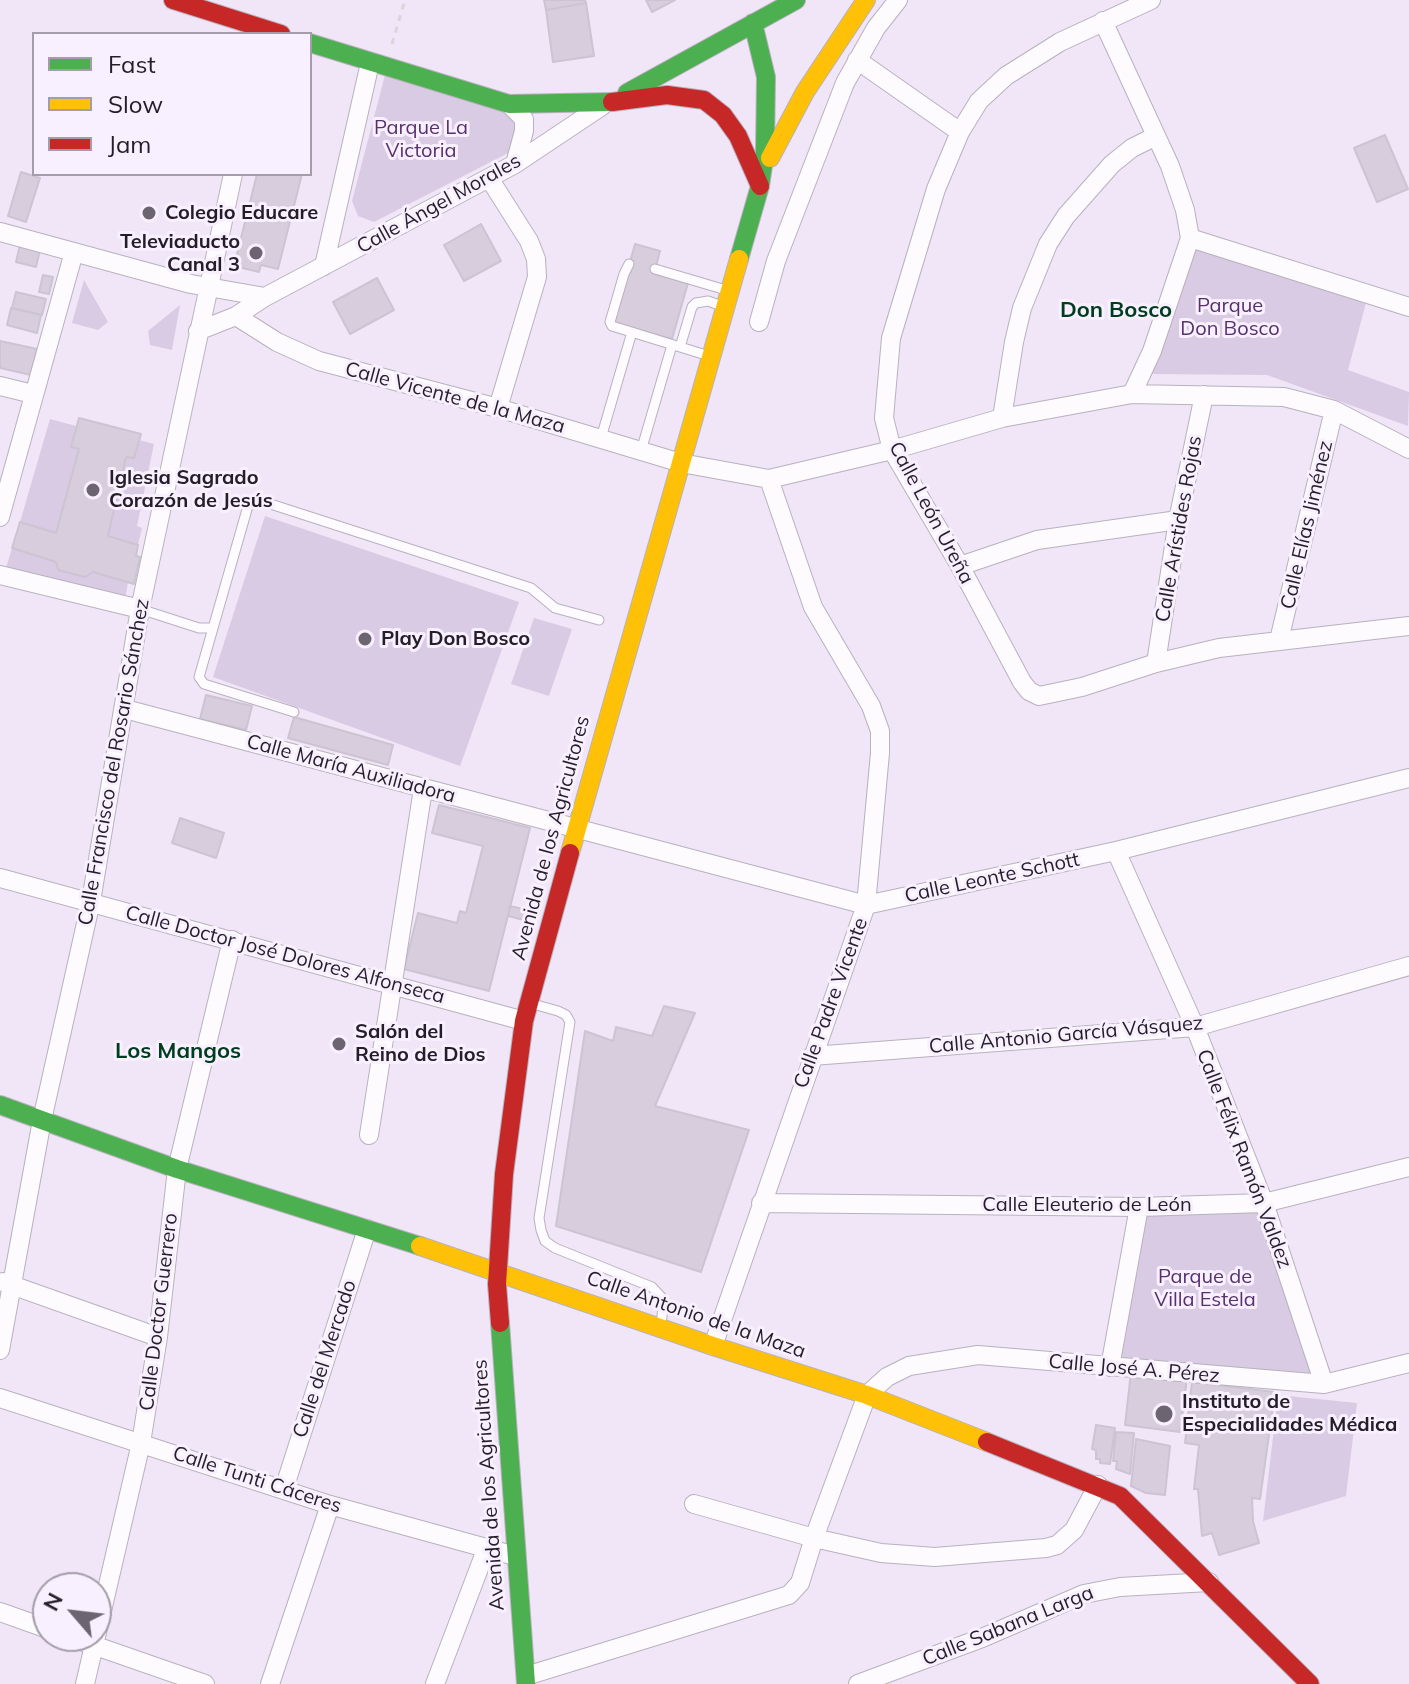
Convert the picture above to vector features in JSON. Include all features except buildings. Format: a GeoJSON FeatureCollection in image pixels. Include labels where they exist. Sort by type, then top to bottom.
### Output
{"type":"FeatureCollection","features":[{"type":"Feature","properties":{"kind":"main road"},"geometry":{"type":"LineString","coordinates":[[173,0],[243,17],[271,32]]}},
{"type":"Feature","properties":{"kind":"main road"},"geometry":{"type":"LineString","coordinates":[[607,103],[796,0]]}},
{"type":"Feature","properties":{"kind":"main road"},"geometry":{"type":"LineString","coordinates":[[761,182],[780,137],[805,92],[866,0]]}},
{"type":"Feature","properties":{"kind":"main road","name":"Avenida de los Agricultores"},"geometry":{"type":"LineString","coordinates":[[526,1680],[515,1556],[498,1271],[504,1174],[527,1012],[761,182],[765,152],[766,77],[753,23]]}},
{"type":"Feature","properties":{"kind":"main road"},"geometry":{"type":"LineString","coordinates":[[312,44],[509,104],[607,103],[667,95],[704,100],[723,115],[738,136],[761,182]]}},
{"type":"Feature","properties":{"kind":"main road","name":"Calle Antonio de la Maza"},"geometry":{"type":"LineString","coordinates":[[0,1105],[177,1169],[498,1271],[713,1346],[867,1395],[1098,1485],[1120,1496],[1310,1684]]}},
{"type":"Feature","properties":{"kind":"street"},"geometry":{"type":"LineString","coordinates":[[759,322],[776,261],[812,162],[857,60],[898,0]]}},
{"type":"Feature","properties":{"kind":"street","name":"Calle León Ureña"},"geometry":{"type":"LineString","coordinates":[[1151,0],[1060,42],[1006,76],[979,101],[960,132],[936,189],[891,338],[884,418],[892,450],[960,566],[1022,682],[1029,691],[1039,696],[1219,648],[1409,626]]}},
{"type":"Feature","properties":{"kind":"street"},"geometry":{"type":"LineString","coordinates":[[1103,21],[1170,166],[1185,210],[1190,238],[1152,351],[1132,394]]}},
{"type":"Feature","properties":{"kind":"street"},"geometry":{"type":"LineString","coordinates":[[857,60],[960,132]]}},
{"type":"Feature","properties":{"kind":"street"},"geometry":{"type":"LineString","coordinates":[[324,266],[378,65]]}},
{"type":"Feature","properties":{"kind":"street","name":"Calle Ángel Morales"},"geometry":{"type":"LineString","coordinates":[[198,331],[236,316],[265,297],[515,164],[607,103]]}},
{"type":"Feature","properties":{"kind":"street"},"geometry":{"type":"LineString","coordinates":[[509,104],[524,119],[515,164]]}},
{"type":"Feature","properties":{"kind":"street"},"geometry":{"type":"LineString","coordinates":[[1002,418],[1022,308],[1048,244],[1066,216],[1112,164],[1132,148],[1156,136]]}},
{"type":"Feature","properties":{"kind":"street","name":"Calle Francisco del Rosario Sánchez"},"geometry":{"type":"LineString","coordinates":[[0,1350],[6,1283],[91,901],[140,609],[233,176]]}},
{"type":"Feature","properties":{"kind":"street"},"geometry":{"type":"LineString","coordinates":[[489,178],[529,241],[536,259],[537,277],[498,408]]}},
{"type":"Feature","properties":{"kind":"street"},"geometry":{"type":"LineString","coordinates":[[0,232],[191,284],[265,297]]}},
{"type":"Feature","properties":{"kind":"street"},"geometry":{"type":"LineString","coordinates":[[1190,238],[1409,307]]}},
{"type":"Feature","properties":{"kind":"street"},"geometry":{"type":"LineString","coordinates":[[0,517],[74,252]]}},
{"type":"Feature","properties":{"kind":"street","name":"Calle Vicente de la Maza"},"geometry":{"type":"LineString","coordinates":[[236,316],[298,354],[498,408],[681,463],[769,479]]}},
{"type":"Feature","properties":{"kind":"street"},"geometry":{"type":"LineString","coordinates":[[0,386],[33,394]]}},
{"type":"Feature","properties":{"kind":"street"},"geometry":{"type":"LineString","coordinates":[[769,479],[892,450],[1002,418],[1132,394],[1284,397],[1334,410],[1409,449]]}},
{"type":"Feature","properties":{"kind":"street","name":"Calle Arístides Rojas"},"geometry":{"type":"LineString","coordinates":[[1156,663],[1178,520],[1204,395]]}},
{"type":"Feature","properties":{"kind":"street","name":"Calle Elías Jiménez"},"geometry":{"type":"LineString","coordinates":[[1279,640],[1334,410]]}},
{"type":"Feature","properties":{"kind":"street","name":"Calle Padre Vicente"},"geometry":{"type":"LineString","coordinates":[[713,1346],[866,905],[880,731],[871,706],[813,607],[769,479]]}},
{"type":"Feature","properties":{"kind":"street"},"geometry":{"type":"LineString","coordinates":[[960,566],[1037,540],[1178,520]]}},
{"type":"Feature","properties":{"kind":"street"},"geometry":{"type":"LineString","coordinates":[[0,575],[140,609]]}},
{"type":"Feature","properties":{"kind":"street","name":"Calle María Auxiliadora"},"geometry":{"type":"LineString","coordinates":[[125,709],[577,827]]}},
{"type":"Feature","properties":{"kind":"street","name":"Calle Leonte Schott"},"geometry":{"type":"LineString","coordinates":[[577,827],[866,905],[1116,851],[1409,778]]}},
{"type":"Feature","properties":{"kind":"street"},"geometry":{"type":"LineString","coordinates":[[369,1135],[423,789]]}},
{"type":"Feature","properties":{"kind":"street","name":"Calle Félix Ramón Valdez"},"geometry":{"type":"LineString","coordinates":[[1116,851],[1195,1027],[1264,1203],[1324,1384]]}},
{"type":"Feature","properties":{"kind":"street","name":"Calle Doctor José Dolores Alfonseca"},"geometry":{"type":"LineString","coordinates":[[0,878],[394,986],[527,1012]]}},
{"type":"Feature","properties":{"kind":"street","name":"Calle Doctor Guerrero"},"geometry":{"type":"LineString","coordinates":[[112,1572],[141,1443],[158,1337],[177,1169],[232,940]]}},
{"type":"Feature","properties":{"kind":"street","name":"Calle Antonio García Vásquez"},"geometry":{"type":"LineString","coordinates":[[812,1056],[1195,1027],[1409,966]]}},
{"type":"Feature","properties":{"kind":"street","name":"Calle Eleuterio de León"},"geometry":{"type":"LineString","coordinates":[[761,1203],[1139,1207],[1264,1203],[1409,1167]]}},
{"type":"Feature","properties":{"kind":"street"},"geometry":{"type":"LineString","coordinates":[[1110,1367],[1139,1207]]}},
{"type":"Feature","properties":{"kind":"street","name":"Calle del Mercado"},"geometry":{"type":"LineString","coordinates":[[284,1489],[367,1229]]}},
{"type":"Feature","properties":{"kind":"street"},"geometry":{"type":"LineString","coordinates":[[6,1283],[158,1337]]}},
{"type":"Feature","properties":{"kind":"street","name":"Calle José A. Pérez"},"geometry":{"type":"LineString","coordinates":[[867,1395],[887,1377],[909,1366],[978,1355],[1324,1384],[1409,1363]]}},
{"type":"Feature","properties":{"kind":"street"},"geometry":{"type":"LineString","coordinates":[[526,1680],[782,1599],[800,1583],[867,1395]]}},
{"type":"Feature","properties":{"kind":"street","name":"Calle Tunti Cáceres"},"geometry":{"type":"LineString","coordinates":[[0,1398],[330,1505],[515,1556]]}},
{"type":"Feature","properties":{"kind":"street"},"geometry":{"type":"LineString","coordinates":[[694,1504],[814,1538],[881,1553],[935,1557],[1046,1548],[1067,1539],[1098,1485]]}},
{"type":"Feature","properties":{"kind":"street"},"geometry":{"type":"LineString","coordinates":[[270,1684],[330,1505]]}},
{"type":"Feature","properties":{"kind":"street"},"geometry":{"type":"LineString","coordinates":[[435,1684],[486,1550]]}},
{"type":"Feature","properties":{"kind":"street","name":"Calle Sabana Larga"},"geometry":{"type":"LineString","coordinates":[[858,1684],[982,1638],[1084,1594],[1120,1587],[1209,1582]]}},
{"type":"Feature","properties":{"kind":"street"},"geometry":{"type":"LineString","coordinates":[[0,1612],[32,1623]]}},
{"type":"Feature","properties":{"kind":"street","name":"Calle Doctor Guerrero"},"geometry":{"type":"LineString","coordinates":[[85,1684],[93,1652]]}},
{"type":"Feature","properties":{"kind":"street"},"geometry":{"type":"LineString","coordinates":[[112,1652],[205,1684]]}},
{"type":"Feature","properties":{"kind":"lane"},"geometry":{"type":"LineString","coordinates":[[629,264],[610,322],[613,328],[711,356]]}},
{"type":"Feature","properties":{"kind":"lane"},"geometry":{"type":"LineString","coordinates":[[655,269],[728,299]]}},
{"type":"Feature","properties":{"kind":"lane"},"geometry":{"type":"LineString","coordinates":[[641,451],[692,307],[696,303],[728,299]]}},
{"type":"Feature","properties":{"kind":"lane"},"geometry":{"type":"LineString","coordinates":[[601,438],[632,332]]}},
{"type":"Feature","properties":{"kind":"lane"},"geometry":{"type":"LineString","coordinates":[[294,712],[204,684],[199,672],[248,506],[258,500],[531,588],[555,608],[599,620]]}},
{"type":"Feature","properties":{"kind":"lane"},"geometry":{"type":"LineString","coordinates":[[140,609],[199,628],[211,628]]}},
{"type":"Feature","properties":{"kind":"lane"},"geometry":{"type":"LineString","coordinates":[[527,1012],[558,1011],[566,1015],[570,1022],[539,1218],[545,1241],[555,1248],[652,1287],[664,1300],[660,1328]]}},
{"type":"Feature","properties":{"kind":"path"},"geometry":{"type":"LineString","coordinates":[[378,65],[405,0]]}},
{"type":"Feature","properties":{"kind":"green space","name":"Parque La Victoria"},"geometry":{"type":"Polygon","coordinates":[[[385,75],[515,114],[517,122],[512,151],[374,222],[358,216],[352,201],[385,75]]]}},
{"type":"Feature","properties":{"kind":"green space","name":"Parque Don Bosco"},"geometry":{"type":"Polygon","coordinates":[[[1196,248],[1366,303],[1348,370],[1409,392],[1408,426],[1267,375],[1147,374],[1196,248]]]}},
{"type":"Feature","properties":{"kind":"green space"},"geometry":{"type":"Polygon","coordinates":[[[84,280],[108,322],[98,330],[72,323],[84,280]]]}},
{"type":"Feature","properties":{"kind":"green space"},"geometry":{"type":"Polygon","coordinates":[[[180,305],[172,350],[150,345],[148,331],[180,305]]]}},
{"type":"Feature","properties":{"kind":"green space"},"geometry":{"type":"Polygon","coordinates":[[[50,419],[76,426],[71,446],[79,449],[56,533],[20,522],[50,419]]]}},
{"type":"Feature","properties":{"kind":"green space"},"geometry":{"type":"Polygon","coordinates":[[[139,440],[154,444],[137,526],[142,528],[138,545],[108,536],[126,457],[134,457],[139,440]]]}},
{"type":"Feature","properties":{"kind":"green space","name":"Play Don Bosco"},"geometry":{"type":"Polygon","coordinates":[[[265,516],[519,602],[460,766],[213,677],[265,516]]]}},
{"type":"Feature","properties":{"kind":"green space"},"geometry":{"type":"Polygon","coordinates":[[[12,548],[56,562],[59,570],[84,577],[93,572],[128,582],[125,600],[6,568],[12,548]]]}},
{"type":"Feature","properties":{"kind":"green space"},"geometry":{"type":"Polygon","coordinates":[[[534,618],[572,629],[549,696],[511,684],[534,618]]]}},
{"type":"Feature","properties":{"kind":"green space","name":"Parque de Villa Estela"},"geometry":{"type":"Polygon","coordinates":[[[1139,1207],[1261,1207],[1314,1376],[1116,1363],[1139,1207]]]}},
{"type":"Feature","properties":{"kind":"green space"},"geometry":{"type":"Polygon","coordinates":[[[1278,1395],[1357,1403],[1346,1496],[1263,1521],[1278,1395]]]}},
{"type":"Feature","properties":{"kind":"traffic: fast"},"geometry":{"type":"LineString","coordinates":[[627,93],[796,0]]}},
{"type":"Feature","properties":{"kind":"traffic: fast"},"geometry":{"type":"LineString","coordinates":[[739,259],[760,186],[765,152],[766,77],[753,23]]}},
{"type":"Feature","properties":{"kind":"traffic: fast"},"geometry":{"type":"LineString","coordinates":[[312,44],[509,104],[612,102]]}},
{"type":"Feature","properties":{"kind":"traffic: fast"},"geometry":{"type":"LineString","coordinates":[[0,1105],[177,1169],[420,1246]]}},
{"type":"Feature","properties":{"kind":"traffic: fast"},"geometry":{"type":"LineString","coordinates":[[500,1323],[526,1684]]}},
{"type":"Feature","properties":{"kind":"traffic: slow"},"geometry":{"type":"LineString","coordinates":[[770,158],[805,92],[866,0]]}},
{"type":"Feature","properties":{"kind":"traffic: slow"},"geometry":{"type":"LineString","coordinates":[[570,853],[739,259]]}},
{"type":"Feature","properties":{"kind":"traffic: slow"},"geometry":{"type":"LineString","coordinates":[[420,1246],[867,1395],[987,1442]]}},
{"type":"Feature","properties":{"kind":"traffic: jam"},"geometry":{"type":"LineString","coordinates":[[173,0],[275,32]]}},
{"type":"Feature","properties":{"kind":"traffic: jam"},"geometry":{"type":"LineString","coordinates":[[612,102],[667,95],[704,100],[723,115],[738,136],[760,186]]}},
{"type":"Feature","properties":{"kind":"traffic: jam"},"geometry":{"type":"LineString","coordinates":[[500,1323],[497,1284],[504,1174],[524,1021],[570,853]]}},
{"type":"Feature","properties":{"kind":"traffic: jam"},"geometry":{"type":"LineString","coordinates":[[987,1442],[1120,1496],[1310,1684]]}},
{"type":"Feature","properties":{"kind":"place","name":"Colegio Educare"},"geometry":{"type":"Point","coordinates":[149,213]}},
{"type":"Feature","properties":{"kind":"place","name":"Televiaducto Canal 3"},"geometry":{"type":"Point","coordinates":[256,253]}},
{"type":"Feature","properties":{"kind":"place","name":"Iglesia Sagrado Corazón de Jesús"},"geometry":{"type":"Point","coordinates":[93,490]}},
{"type":"Feature","properties":{"kind":"place","name":"Play Don Bosco"},"geometry":{"type":"Point","coordinates":[365,639]}},
{"type":"Feature","properties":{"kind":"place","name":"Salón del Reino de Dios"},"geometry":{"type":"Point","coordinates":[339,1044]}},
{"type":"Feature","properties":{"kind":"place","name":"Instituto de Especialidades Médica"},"geometry":{"type":"Point","coordinates":[1164,1414]}},
{"type":"Feature","properties":{"kind":"district","name":"Don Bosco"},"geometry":{"type":"Point","coordinates":[1116,310]}},
{"type":"Feature","properties":{"kind":"district","name":"Los Mangos"},"geometry":{"type":"Point","coordinates":[178,1051]}}]}
